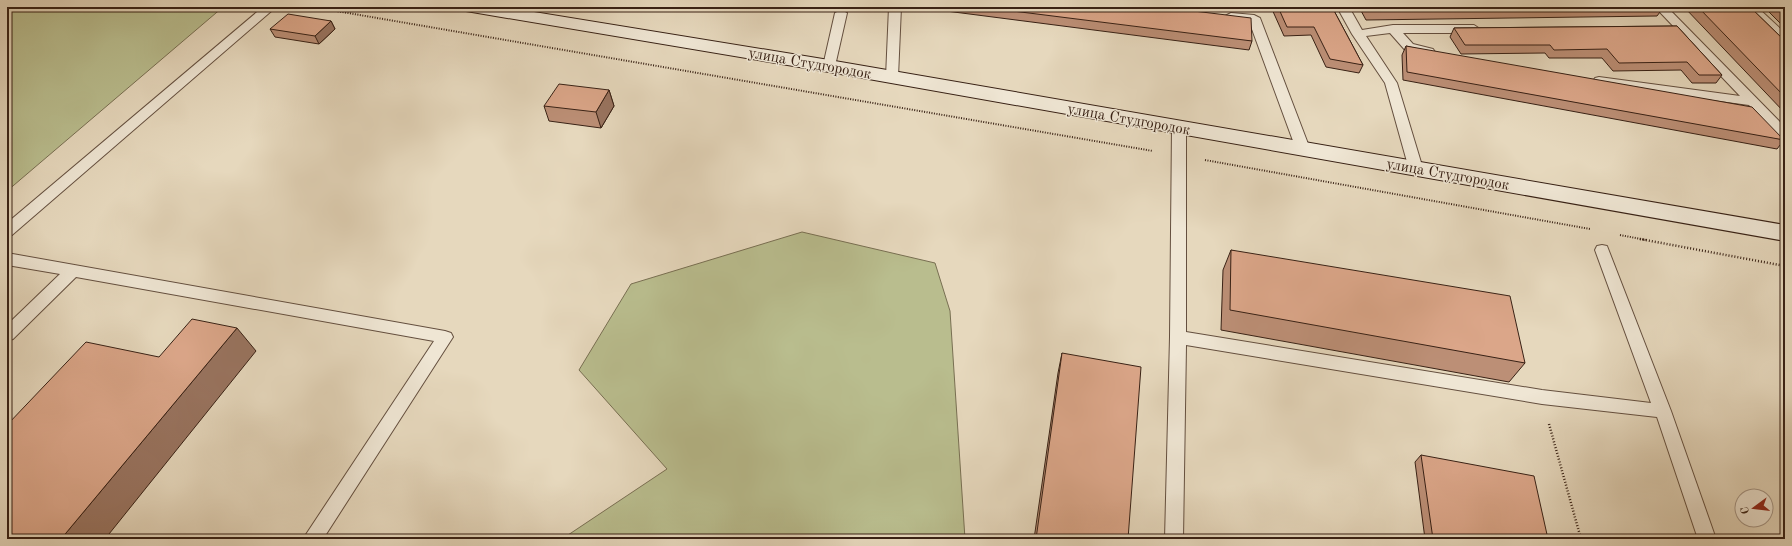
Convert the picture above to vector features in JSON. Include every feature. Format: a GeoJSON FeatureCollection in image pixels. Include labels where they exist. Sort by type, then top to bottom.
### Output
{"type":"FeatureCollection","features":[{"type":"Feature","properties":{"kind":"street","name":"улица Студгородок"},"geometry":{"type":"LineString","coordinates":[[472,7],[829,66],[1785,233]]}},
{"type":"Feature","properties":{"kind":"lane"},"geometry":{"type":"LineString","coordinates":[[7,231],[270,7]]}},
{"type":"Feature","properties":{"kind":"lane"},"geometry":{"type":"LineString","coordinates":[[892,77],[895,7]]}},
{"type":"Feature","properties":{"kind":"lane"},"geometry":{"type":"LineString","coordinates":[[1250,7],[1303,149]]}},
{"type":"Feature","properties":{"kind":"lane"},"geometry":{"type":"LineString","coordinates":[[1343,7],[1358,34],[1391,83],[1416,169]]}},
{"type":"Feature","properties":{"kind":"lane"},"geometry":{"type":"LineString","coordinates":[[1661,7],[1754,102],[1783,134]]}},
{"type":"Feature","properties":{"kind":"lane"},"geometry":{"type":"LineString","coordinates":[[1750,7],[1785,39]]}},
{"type":"Feature","properties":{"kind":"lane"},"geometry":{"type":"LineString","coordinates":[[829,66],[841,13]]}},
{"type":"Feature","properties":{"kind":"lane"},"geometry":{"type":"LineString","coordinates":[[1223,15],[1254,18]]}},
{"type":"Feature","properties":{"kind":"lane"},"geometry":{"type":"LineString","coordinates":[[1358,34],[1392,29],[1487,29]]}},
{"type":"Feature","properties":{"kind":"lane"},"geometry":{"type":"LineString","coordinates":[[1392,29],[1409,47],[1444,56]]}},
{"type":"Feature","properties":{"kind":"lane"},"geometry":{"type":"LineString","coordinates":[[1667,29],[1683,29]]}},
{"type":"Feature","properties":{"kind":"lane"},"geometry":{"type":"LineString","coordinates":[[1584,79],[1754,102]]}},
{"type":"Feature","properties":{"kind":"lane"},"geometry":{"type":"LineString","coordinates":[[1174,539],[1178,337],[1179,127]]}},
{"type":"Feature","properties":{"kind":"lane"},"geometry":{"type":"LineString","coordinates":[[1602,250],[1663,411],[1707,539]]}},
{"type":"Feature","properties":{"kind":"lane"},"geometry":{"type":"LineString","coordinates":[[7,259],[445,337],[312,539]]}},
{"type":"Feature","properties":{"kind":"lane"},"geometry":{"type":"LineString","coordinates":[[7,335],[73,271]]}},
{"type":"Feature","properties":{"kind":"lane"},"geometry":{"type":"LineString","coordinates":[[1178,337],[1542,397],[1663,411]]}},
{"type":"Feature","properties":{"kind":"path"},"geometry":{"type":"LineString","coordinates":[[313,7],[1179,155],[1595,230]]}},
{"type":"Feature","properties":{"kind":"path"},"geometry":{"type":"LineString","coordinates":[[1618,235],[1785,266]]}},
{"type":"Feature","properties":{"kind":"path"},"geometry":{"type":"LineString","coordinates":[[1542,397],[1581,539]]}},
{"type":"Feature","properties":{"kind":"green space"},"geometry":{"type":"Polygon","coordinates":[[[7,7],[223,7],[7,191],[7,7]]]}},
{"type":"Feature","properties":{"kind":"green space"},"geometry":{"type":"Polygon","coordinates":[[[802,232],[935,263],[950,311],[965,539],[562,539],[667,469],[579,370],[631,284],[802,232]]]}},
{"type":"Feature","properties":{"kind":"building"},"geometry":{"type":"Polygon","coordinates":[[[981,7],[1161,7],[1251,18],[1252,41],[981,7]]]}},
{"type":"Feature","properties":{"kind":"building"},"geometry":{"type":"Polygon","coordinates":[[[1278,7],[1332,7],[1363,65],[1330,59],[1314,27],[1287,27],[1278,7]]]}},
{"type":"Feature","properties":{"kind":"building"},"geometry":{"type":"Polygon","coordinates":[[[1367,7],[1662,7],[1663,8],[1370,11],[1367,7]]]}},
{"type":"Feature","properties":{"kind":"building"},"geometry":{"type":"Polygon","coordinates":[[[1698,7],[1750,7],[1785,41],[1785,97],[1698,7]]]}},
{"type":"Feature","properties":{"kind":"building"},"geometry":{"type":"Polygon","coordinates":[[[1779,7],[1785,7],[1785,13],[1779,7]]]}},
{"type":"Feature","properties":{"kind":"building"},"geometry":{"type":"Polygon","coordinates":[[[288,14],[331,21],[315,36],[270,29],[288,14]]]}},
{"type":"Feature","properties":{"kind":"building"},"geometry":{"type":"Polygon","coordinates":[[[1677,26],[1722,75],[1699,75],[1687,62],[1619,63],[1607,49],[1554,50],[1550,45],[1465,45],[1454,28],[1677,26]]]}},
{"type":"Feature","properties":{"kind":"building"},"geometry":{"type":"Polygon","coordinates":[[[1406,46],[1752,107],[1784,140],[1407,72],[1406,46]]]}},
{"type":"Feature","properties":{"kind":"building"},"geometry":{"type":"Polygon","coordinates":[[[559,84],[609,90],[596,112],[544,106],[559,84]]]}},
{"type":"Feature","properties":{"kind":"building"},"geometry":{"type":"Polygon","coordinates":[[[1231,250],[1510,296],[1525,363],[1230,310],[1231,250]]]}},
{"type":"Feature","properties":{"kind":"building"},"geometry":{"type":"Polygon","coordinates":[[[192,319],[237,328],[61,539],[7,539],[7,451],[10,448],[7,447],[7,425],[86,342],[159,357],[192,319]]]}},
{"type":"Feature","properties":{"kind":"building"},"geometry":{"type":"Polygon","coordinates":[[[1062,353],[1141,367],[1128,539],[1036,539],[1062,353]]]}},
{"type":"Feature","properties":{"kind":"building"},"geometry":{"type":"Polygon","coordinates":[[[1421,455],[1534,476],[1548,539],[1433,539],[1421,455]]]}}]}
